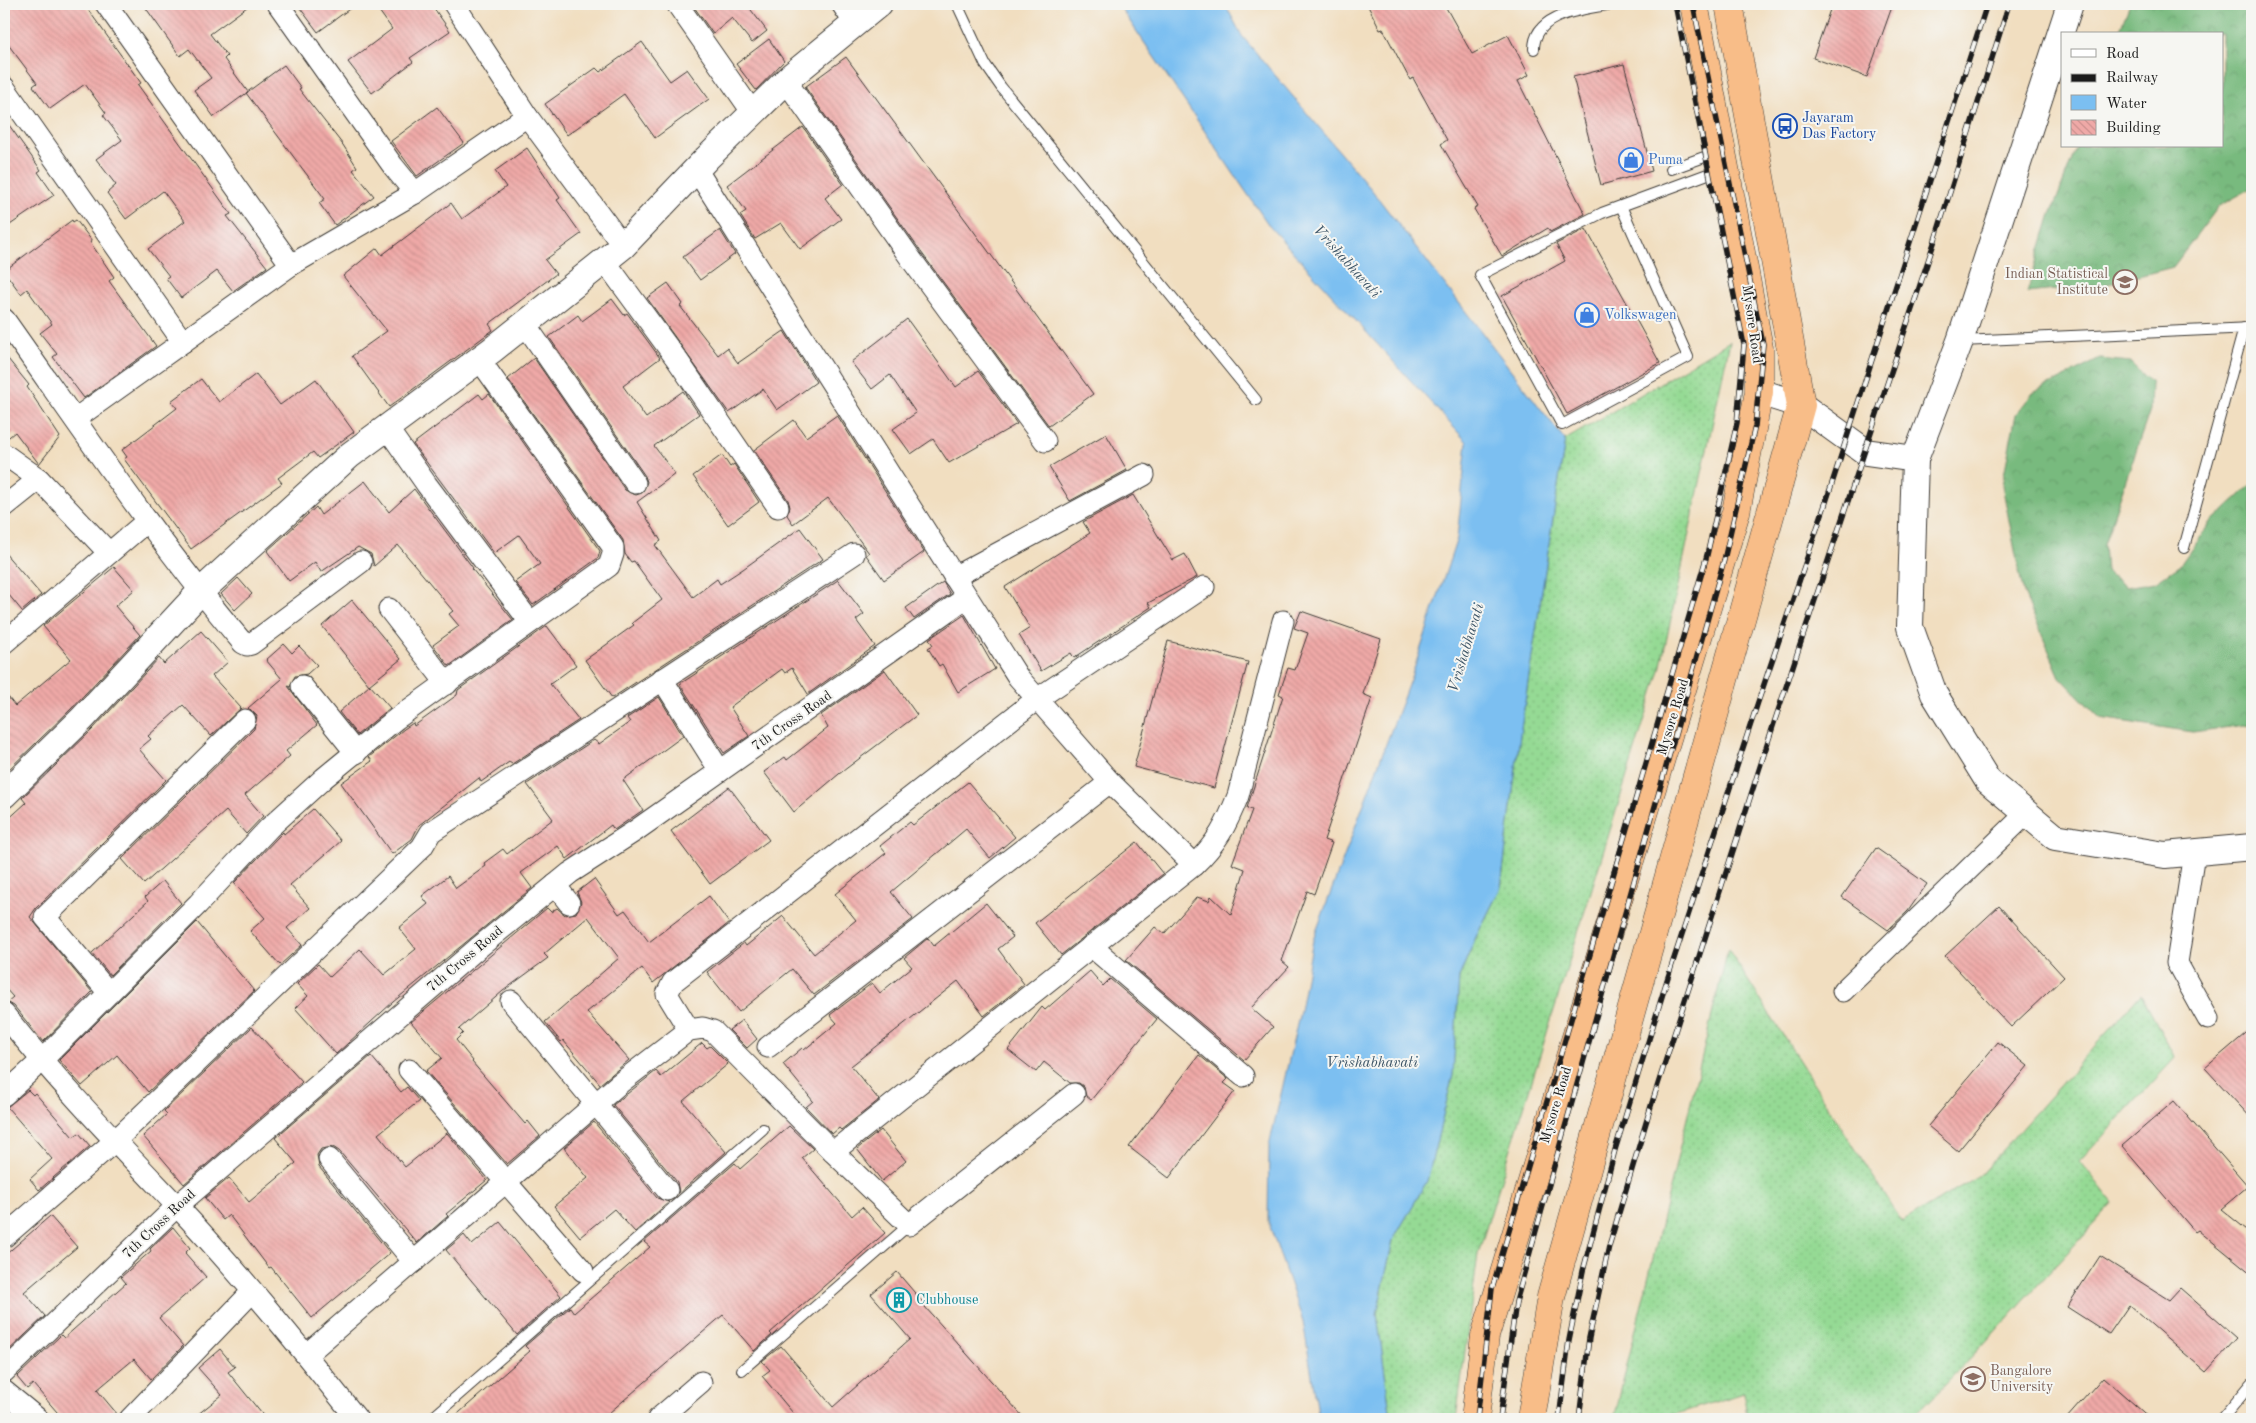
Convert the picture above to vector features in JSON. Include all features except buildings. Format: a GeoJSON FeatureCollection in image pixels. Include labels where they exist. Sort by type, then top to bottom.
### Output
{"type":"FeatureCollection","features":[{"type":"Feature","properties":{"kind":"highway","name":"Mysore Road"},"geometry":{"type":"LineString","coordinates":[[1475,1419],[1485,1336],[1736,512],[1759,392],[1759,348],[1694,4]]}},
{"type":"Feature","properties":{"kind":"highway"},"geometry":{"type":"LineString","coordinates":[[1531,1419],[1551,1297],[1802,406],[1729,4]]}},
{"type":"Feature","properties":{"kind":"street"},"geometry":{"type":"LineString","coordinates":[[106,4],[292,265]]}},
{"type":"Feature","properties":{"kind":"street"},"geometry":{"type":"LineString","coordinates":[[278,4],[393,166],[415,193]]}},
{"type":"Feature","properties":{"kind":"street"},"geometry":{"type":"LineString","coordinates":[[454,4],[614,253],[678,361],[778,507]]}},
{"type":"Feature","properties":{"kind":"street"},"geometry":{"type":"LineString","coordinates":[[677,4],[753,112]]}},
{"type":"Feature","properties":{"kind":"street"},"geometry":{"type":"LineString","coordinates":[[4,795],[82,719],[200,592],[350,455],[525,324],[614,253],[786,81],[848,13],[878,4]]}},
{"type":"Feature","properties":{"kind":"street"},"geometry":{"type":"LineString","coordinates":[[2070,4],[1960,342],[1915,459],[1910,627],[1934,694],[1988,781],[2055,837],[2165,855],[2252,847]]}},
{"type":"Feature","properties":{"kind":"street"},"geometry":{"type":"LineString","coordinates":[[786,81],[917,267],[1045,442]]}},
{"type":"Feature","properties":{"kind":"street"},"geometry":{"type":"LineString","coordinates":[[4,87],[183,342]]}},
{"type":"Feature","properties":{"kind":"street"},"geometry":{"type":"LineString","coordinates":[[75,419],[292,265],[415,193],[527,116]]}},
{"type":"Feature","properties":{"kind":"street"},"geometry":{"type":"LineString","coordinates":[[696,169],[1018,676],[1110,782],[1194,865]]}},
{"type":"Feature","properties":{"kind":"street"},"geometry":{"type":"LineString","coordinates":[[4,320],[147,521],[200,592],[243,643],[249,645],[361,562]]}},
{"type":"Feature","properties":{"kind":"street"},"geometry":{"type":"LineString","coordinates":[[525,324],[635,483]]}},
{"type":"Feature","properties":{"kind":"street"},"geometry":{"type":"LineString","coordinates":[[4,1094],[41,1061],[109,993],[268,828],[396,719],[605,570],[612,560],[613,547],[479,359]]}},
{"type":"Feature","properties":{"kind":"street"},"geometry":{"type":"LineString","coordinates":[[1759,392],[1802,406],[1866,452],[1915,459]]}},
{"type":"Feature","properties":{"kind":"street"},"geometry":{"type":"LineString","coordinates":[[387,428],[427,485],[530,622]]}},
{"type":"Feature","properties":{"kind":"street"},"geometry":{"type":"LineString","coordinates":[[4,454],[39,479],[109,553]]}},
{"type":"Feature","properties":{"kind":"street"},"geometry":{"type":"LineString","coordinates":[[954,577],[1144,475]]}},
{"type":"Feature","properties":{"kind":"street"},"geometry":{"type":"LineString","coordinates":[[4,507],[39,479]]}},
{"type":"Feature","properties":{"kind":"street"},"geometry":{"type":"LineString","coordinates":[[4,643],[147,521]]}},
{"type":"Feature","properties":{"kind":"street"},"geometry":{"type":"LineString","coordinates":[[4,1237],[116,1140],[422,847],[431,832],[854,554]]}},
{"type":"Feature","properties":{"kind":"street"},"geometry":{"type":"LineString","coordinates":[[689,1030],[667,994],[673,982],[1037,699],[1204,586]]}},
{"type":"Feature","properties":{"kind":"street","name":"7th Cross Road"},"geometry":{"type":"LineString","coordinates":[[4,1372],[177,1206],[478,948],[555,885],[967,597]]}},
{"type":"Feature","properties":{"kind":"street"},"geometry":{"type":"LineString","coordinates":[[389,608],[447,684]]}},
{"type":"Feature","properties":{"kind":"street"},"geometry":{"type":"LineString","coordinates":[[833,1152],[1194,865],[1213,847],[1227,824],[1238,796],[1282,621]]}},
{"type":"Feature","properties":{"kind":"street"},"geometry":{"type":"LineString","coordinates":[[662,679],[720,771]]}},
{"type":"Feature","properties":{"kind":"street"},"geometry":{"type":"LineString","coordinates":[[302,686],[356,752]]}},
{"type":"Feature","properties":{"kind":"street"},"geometry":{"type":"LineString","coordinates":[[109,993],[45,917],[245,720]]}},
{"type":"Feature","properties":{"kind":"street"},"geometry":{"type":"LineString","coordinates":[[768,1047],[1110,782]]}},
{"type":"Feature","properties":{"kind":"street"},"geometry":{"type":"LineString","coordinates":[[1843,991],[2027,813]]}},
{"type":"Feature","properties":{"kind":"street"},"geometry":{"type":"LineString","coordinates":[[2194,853],[2177,963],[2208,1019]]}},
{"type":"Feature","properties":{"kind":"street"},"geometry":{"type":"LineString","coordinates":[[555,885],[569,903]]}},
{"type":"Feature","properties":{"kind":"street"},"geometry":{"type":"LineString","coordinates":[[1092,946],[1243,1076]]}},
{"type":"Feature","properties":{"kind":"street"},"geometry":{"type":"LineString","coordinates":[[510,1001],[667,1190]]}},
{"type":"Feature","properties":{"kind":"street"},"geometry":{"type":"LineString","coordinates":[[4,1014],[41,1061],[177,1206],[252,1292],[357,1419]]}},
{"type":"Feature","properties":{"kind":"street"},"geometry":{"type":"LineString","coordinates":[[306,1355],[596,1103],[689,1030],[703,1028],[713,1031],[908,1225],[1074,1094]]}},
{"type":"Feature","properties":{"kind":"street"},"geometry":{"type":"LineString","coordinates":[[409,1070],[583,1271]]}},
{"type":"Feature","properties":{"kind":"street"},"geometry":{"type":"LineString","coordinates":[[329,1159],[414,1262]]}},
{"type":"Feature","properties":{"kind":"street"},"geometry":{"type":"LineString","coordinates":[[130,1419],[252,1292]]}},
{"type":"Feature","properties":{"kind":"street"},"geometry":{"type":"LineString","coordinates":[[658,1419],[701,1382]]}},
{"type":"Feature","properties":{"kind":"street"},"geometry":{"type":"LineString","coordinates":[[4,1391],[38,1419]]}},
{"type":"Feature","properties":{"kind":"lane"},"geometry":{"type":"LineString","coordinates":[[957,4],[985,64],[1001,87],[1256,400]]}},
{"type":"Feature","properties":{"kind":"lane"},"geometry":{"type":"LineString","coordinates":[[1534,49],[1534,39],[1545,25],[1555,18],[1612,4]]}},
{"type":"Feature","properties":{"kind":"lane"},"geometry":{"type":"LineString","coordinates":[[1672,169],[1723,159]]}},
{"type":"Feature","properties":{"kind":"lane"},"geometry":{"type":"LineString","coordinates":[[1621,206],[1688,357],[1562,425],[1480,275],[1602,213],[1723,159]]}},
{"type":"Feature","properties":{"kind":"lane"},"geometry":{"type":"LineString","coordinates":[[1960,342],[2248,328],[2184,548]]}},
{"type":"Feature","properties":{"kind":"lane"},"geometry":{"type":"LineString","coordinates":[[432,1419],[763,1129]]}},
{"type":"Feature","properties":{"kind":"lane"},"geometry":{"type":"LineString","coordinates":[[742,1370],[908,1225]]}},
{"type":"Feature","properties":{"kind":"lane"},"geometry":{"type":"LineString","coordinates":[[2222,1419],[2252,1383]]}},
{"type":"Feature","properties":{"kind":"green space"},"geometry":{"type":"Polygon","coordinates":[[[2130,4],[2252,4],[2252,188],[2219,206],[2173,267],[2104,285],[2027,293],[2050,217],[2076,148],[2224,148],[2224,32],[2119,32],[2130,4]]]}},
{"type":"Feature","properties":{"kind":"green space"},"geometry":{"type":"Polygon","coordinates":[[[1730,341],[1660,670],[1478,1254],[1456,1419],[1391,1419],[1377,1314],[1393,1240],[1427,1181],[1453,1075],[1459,977],[1476,937],[1501,887],[1520,735],[1565,440],[1730,341]]]}},
{"type":"Feature","properties":{"kind":"green space"},"geometry":{"type":"Polygon","coordinates":[[[2100,359],[2130,362],[2151,383],[2150,410],[2104,544],[2106,571],[2126,587],[2155,582],[2180,565],[2210,523],[2252,484],[2252,724],[2193,732],[2100,718],[2060,677],[2023,591],[2002,485],[2016,414],[2033,393],[2100,359]]]}},
{"type":"Feature","properties":{"kind":"green space"},"geometry":{"type":"Polygon","coordinates":[[[1728,949],[1902,1222],[1980,1175],[2141,994],[2175,1058],[2080,1161],[2113,1203],[1979,1349],[1911,1419],[1747,1419],[1744,1393],[1660,1419],[1614,1419],[1728,949]]]}},
{"type":"Feature","properties":{"kind":"water","name":"Vrishabhavati"},"geometry":{"type":"Polygon","coordinates":[[[1118,4],[1225,4],[1242,36],[1371,189],[1565,440],[1520,735],[1501,887],[1476,937],[1459,977],[1453,1075],[1427,1181],[1393,1240],[1377,1314],[1391,1419],[1319,1419],[1303,1321],[1268,1221],[1269,1146],[1299,1016],[1313,940],[1414,669],[1457,538],[1467,442],[1270,227],[1118,4]]]}},
{"type":"Feature","properties":{"kind":"railway"},"geometry":{"type":"LineString","coordinates":[[1477,1419],[1492,1289],[1707,555],[1737,423],[1744,345],[1675,4]]}},
{"type":"Feature","properties":{"kind":"railway"},"geometry":{"type":"LineString","coordinates":[[1500,1419],[1516,1302],[1724,560],[1755,426],[1763,344],[1693,4]]}},
{"type":"Feature","properties":{"kind":"railway"},"geometry":{"type":"LineString","coordinates":[[1559,1419],[1569,1340],[1583,1271],[1615,1150],[1667,980],[1826,502],[1987,4]]}},
{"type":"Feature","properties":{"kind":"railway"},"geometry":{"type":"LineString","coordinates":[[1579,1419],[1589,1338],[1609,1246],[1651,1106],[1775,720],[1934,243],[2009,4]]}},
{"type":"Feature","properties":{"kind":"place","name":"Jayaram Das Factory"},"geometry":{"type":"Point","coordinates":[1785,126]}},
{"type":"Feature","properties":{"kind":"place","name":"Puma"},"geometry":{"type":"Point","coordinates":[1631,160]}},
{"type":"Feature","properties":{"kind":"place","name":"Indian Statistical Institute"},"geometry":{"type":"Point","coordinates":[2125,282]}},
{"type":"Feature","properties":{"kind":"place","name":"Volkswagen"},"geometry":{"type":"Point","coordinates":[1587,315]}},
{"type":"Feature","properties":{"kind":"place","name":"Clubhouse"},"geometry":{"type":"Point","coordinates":[899,1300]}},
{"type":"Feature","properties":{"kind":"place","name":"Bangalore University"},"geometry":{"type":"Point","coordinates":[1973,1379]}}]}
